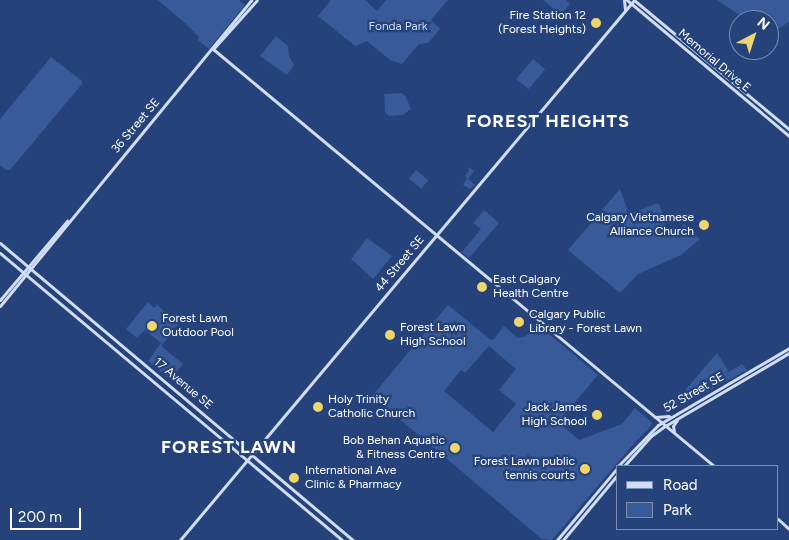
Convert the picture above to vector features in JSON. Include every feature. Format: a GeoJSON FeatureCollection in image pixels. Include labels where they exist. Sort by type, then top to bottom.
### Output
{"type":"FeatureCollection","features":[{"type":"Feature","properties":{"kind":"main road","name":"36 Street SE"},"geometry":{"type":"LineString","coordinates":[[0,300],[213,49],[251,0]]}},
{"type":"Feature","properties":{"kind":"main road","name":"36 Street SE"},"geometry":{"type":"LineString","coordinates":[[213,49],[218,46],[257,0]]}},
{"type":"Feature","properties":{"kind":"main road"},"geometry":{"type":"LineString","coordinates":[[625,11],[626,0]]}},
{"type":"Feature","properties":{"kind":"main road","name":"Memorial Drive E"},"geometry":{"type":"LineString","coordinates":[[626,0],[633,1],[789,129]]}},
{"type":"Feature","properties":{"kind":"main road","name":"Memorial Drive E"},"geometry":{"type":"LineString","coordinates":[[633,1],[789,136]]}},
{"type":"Feature","properties":{"kind":"main road","name":"44 Street SE"},"geometry":{"type":"LineString","coordinates":[[180,540],[633,1]]}},
{"type":"Feature","properties":{"kind":"main road"},"geometry":{"type":"LineString","coordinates":[[213,49],[713,465]]}},
{"type":"Feature","properties":{"kind":"main road","name":"17 Avenue SE"},"geometry":{"type":"LineString","coordinates":[[0,243],[353,540]]}},
{"type":"Feature","properties":{"kind":"main road","name":"17 Avenue SE"},"geometry":{"type":"LineString","coordinates":[[0,253],[342,540]]}},
{"type":"Feature","properties":{"kind":"main road","name":"36 Street SE"},"geometry":{"type":"LineString","coordinates":[[0,306],[24,273]]}},
{"type":"Feature","properties":{"kind":"main road","name":"52 Street SE"},"geometry":{"type":"LineString","coordinates":[[619,465],[654,428],[789,348]]}},
{"type":"Feature","properties":{"kind":"main road","name":"52 Street SE"},"geometry":{"type":"LineString","coordinates":[[625,465],[651,436],[678,417],[789,353]]}},
{"type":"Feature","properties":{"kind":"main road"},"geometry":{"type":"LineString","coordinates":[[654,416],[672,416]]}},
{"type":"Feature","properties":{"kind":"main road"},"geometry":{"type":"LineString","coordinates":[[654,416],[654,428]]}},
{"type":"Feature","properties":{"kind":"main road"},"geometry":{"type":"LineString","coordinates":[[675,434],[673,426],[678,417]]}},
{"type":"Feature","properties":{"kind":"main road","name":"52 Street SE"},"geometry":{"type":"LineString","coordinates":[[557,540],[616,468]]}},
{"type":"Feature","properties":{"kind":"main road"},"geometry":{"type":"LineString","coordinates":[[563,540],[616,476]]}},
{"type":"Feature","properties":{"kind":"main road"},"geometry":{"type":"LineString","coordinates":[[779,520],[789,529]]}},
{"type":"Feature","properties":{"kind":"green space"},"geometry":{"type":"Polygon","coordinates":[[[158,0],[239,0],[245,5],[209,49],[198,40],[199,37],[185,23],[158,0]]]}},
{"type":"Feature","properties":{"kind":"green space","name":"Fonda Park"},"geometry":{"type":"Polygon","coordinates":[[[331,0],[365,0],[377,11],[386,0],[448,0],[431,20],[440,29],[428,43],[419,44],[402,64],[390,60],[367,41],[355,46],[318,16],[331,0]]]}},
{"type":"Feature","properties":{"kind":"green space"},"geometry":{"type":"Polygon","coordinates":[[[543,0],[566,0],[570,4],[561,15],[543,0]]]}},
{"type":"Feature","properties":{"kind":"green space"},"geometry":{"type":"Polygon","coordinates":[[[717,0],[789,0],[789,22],[779,28],[779,10],[732,10],[717,0]]]}},
{"type":"Feature","properties":{"kind":"green space"},"geometry":{"type":"Polygon","coordinates":[[[276,36],[288,46],[289,56],[294,65],[287,75],[260,56],[276,36]]]}},
{"type":"Feature","properties":{"kind":"green space"},"geometry":{"type":"Polygon","coordinates":[[[51,57],[82,81],[82,84],[10,170],[6,170],[0,165],[0,119],[51,57]]]}},
{"type":"Feature","properties":{"kind":"green space"},"geometry":{"type":"Polygon","coordinates":[[[533,59],[545,69],[529,89],[516,79],[533,59]]]}},
{"type":"Feature","properties":{"kind":"green space"},"geometry":{"type":"Polygon","coordinates":[[[402,93],[406,97],[411,109],[403,115],[389,116],[385,112],[384,94],[402,93]]]}},
{"type":"Feature","properties":{"kind":"green space"},"geometry":{"type":"Polygon","coordinates":[[[468,167],[474,171],[468,179],[475,185],[470,189],[463,185],[467,179],[465,176],[469,171],[468,167]]]}},
{"type":"Feature","properties":{"kind":"green space"},"geometry":{"type":"Polygon","coordinates":[[[416,170],[428,180],[421,189],[409,178],[416,170]]]}},
{"type":"Feature","properties":{"kind":"green space"},"geometry":{"type":"Polygon","coordinates":[[[620,189],[629,214],[658,203],[667,221],[664,225],[675,234],[684,224],[700,239],[681,255],[638,274],[620,293],[568,250],[620,189]]]}},
{"type":"Feature","properties":{"kind":"green space"},"geometry":{"type":"Polygon","coordinates":[[[484,210],[499,223],[469,258],[462,252],[481,229],[473,223],[484,210]]]}},
{"type":"Feature","properties":{"kind":"green space"},"geometry":{"type":"Polygon","coordinates":[[[367,238],[392,256],[373,279],[351,259],[367,238]]]}},
{"type":"Feature","properties":{"kind":"green space"},"geometry":{"type":"Polygon","coordinates":[[[148,302],[154,308],[157,305],[179,324],[161,346],[183,364],[170,380],[148,361],[161,343],[145,330],[137,338],[126,329],[148,302]]]}},
{"type":"Feature","properties":{"kind":"green space"},"geometry":{"type":"Polygon","coordinates":[[[448,305],[491,340],[494,339],[504,326],[518,338],[526,336],[537,324],[598,375],[558,422],[579,440],[622,424],[635,408],[652,423],[552,540],[542,539],[372,396],[448,305]],[[489,346],[465,373],[461,370],[444,391],[493,432],[516,404],[499,390],[516,369],[489,346]]]}},
{"type":"Feature","properties":{"kind":"green space"},"geometry":{"type":"Polygon","coordinates":[[[717,353],[728,370],[727,373],[742,364],[747,370],[664,415],[717,353]]]}},
{"type":"Feature","properties":{"kind":"place","name":"Fire Station 12 (Forest Heights)"},"geometry":{"type":"Point","coordinates":[596,23]}},
{"type":"Feature","properties":{"kind":"place","name":"Calgary Vietnamese Alliance Church"},"geometry":{"type":"Point","coordinates":[704,225]}},
{"type":"Feature","properties":{"kind":"place","name":"East Calgary Health Centre"},"geometry":{"type":"Point","coordinates":[482,287]}},
{"type":"Feature","properties":{"kind":"place","name":"Calgary Public Library - Forest Lawn"},"geometry":{"type":"Point","coordinates":[519,322]}},
{"type":"Feature","properties":{"kind":"place","name":"Forest Lawn Outdoor Pool"},"geometry":{"type":"Point","coordinates":[152,326]}},
{"type":"Feature","properties":{"kind":"place","name":"Forest Lawn High School"},"geometry":{"type":"Point","coordinates":[390,335]}},
{"type":"Feature","properties":{"kind":"place","name":"Holy Trinity Catholic Church"},"geometry":{"type":"Point","coordinates":[318,407]}},
{"type":"Feature","properties":{"kind":"place","name":"Jack James High School"},"geometry":{"type":"Point","coordinates":[597,415]}},
{"type":"Feature","properties":{"kind":"place","name":"Bob Behan Aquatic & Fitness Centre"},"geometry":{"type":"Point","coordinates":[455,448]}},
{"type":"Feature","properties":{"kind":"place","name":"Forest Lawn public tennis courts"},"geometry":{"type":"Point","coordinates":[585,469]}},
{"type":"Feature","properties":{"kind":"place","name":"International Ave Clinic & Pharmacy"},"geometry":{"type":"Point","coordinates":[294,478]}},
{"type":"Feature","properties":{"kind":"district","name":"FOREST HEIGHTS"},"geometry":{"type":"Point","coordinates":[548,121]}},
{"type":"Feature","properties":{"kind":"district","name":"FOREST LAWN"},"geometry":{"type":"Point","coordinates":[229,447]}}]}
